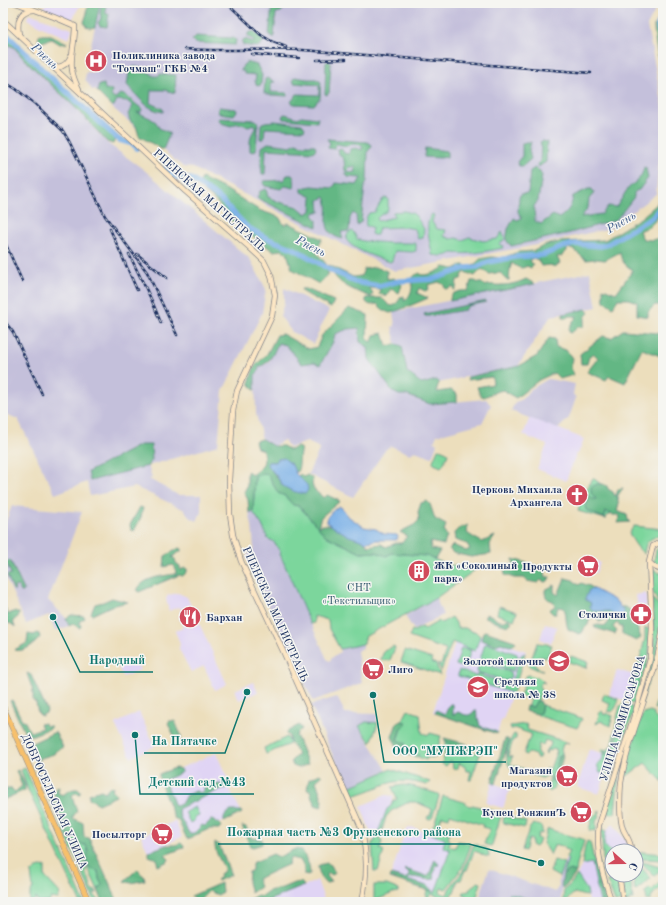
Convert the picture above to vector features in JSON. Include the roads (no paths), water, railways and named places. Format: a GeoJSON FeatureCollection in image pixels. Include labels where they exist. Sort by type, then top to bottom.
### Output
{"type":"FeatureCollection","features":[{"type":"Feature","properties":{"kind":"main road","name":"РПЕНСКАЯ МАГИСТРАЛЬ"},"geometry":{"type":"LineString","coordinates":[[16,3],[75,26],[71,68],[73,79],[81,92]]}},
{"type":"Feature","properties":{"kind":"main road"},"geometry":{"type":"LineString","coordinates":[[19,35],[18,22],[21,15],[28,10],[38,11]]}},
{"type":"Feature","properties":{"kind":"main road","name":"РПЕНСКАЯ МАГИСТРАЛЬ"},"geometry":{"type":"LineString","coordinates":[[3,20],[185,191],[264,261],[272,276],[275,295],[272,316],[237,391],[233,411],[230,480],[230,514],[233,535],[241,561],[283,651],[361,827],[366,872],[366,882],[362,902]]}},
{"type":"Feature","properties":{"kind":"main road"},"geometry":{"type":"LineString","coordinates":[[50,65],[59,67],[64,66],[72,55]]}},
{"type":"Feature","properties":{"kind":"main road","name":"УЛИЦА КОМИССАРОВА"},"geometry":{"type":"LineString","coordinates":[[612,902],[602,871],[598,833],[606,802],[633,719],[650,659],[652,628],[649,562],[653,546],[659,542],[663,543]]}},
{"type":"Feature","properties":{"kind":"main road"},"geometry":{"type":"LineString","coordinates":[[649,562],[653,566],[663,569]]}},
{"type":"Feature","properties":{"kind":"main road","name":"УЛИЦА КОМИССАРОВА"},"geometry":{"type":"LineString","coordinates":[[630,843],[622,827],[620,796],[621,782],[626,759],[658,658],[663,626]]}},
{"type":"Feature","properties":{"kind":"main road","name":"ДОБРОСЕЛЬСКАЯ УЛИЦА"},"geometry":{"type":"LineString","coordinates":[[3,707],[89,902]]}},
{"type":"Feature","properties":{"kind":"main road"},"geometry":{"type":"LineString","coordinates":[[620,883],[623,902]]}},
{"type":"Feature","properties":{"kind":"water"},"geometry":{"type":"Polygon","coordinates":[[[284,458],[292,465],[296,474],[307,485],[308,490],[305,494],[292,491],[283,486],[267,465],[268,462],[276,462],[278,459],[284,458]]]}},
{"type":"Feature","properties":{"kind":"water"},"geometry":{"type":"Polygon","coordinates":[[[339,506],[349,517],[364,527],[376,529],[384,534],[397,535],[398,537],[396,540],[377,540],[367,542],[349,536],[327,523],[332,511],[339,506]]]}},
{"type":"Feature","properties":{"kind":"water"},"geometry":{"type":"Polygon","coordinates":[[[594,589],[616,601],[624,612],[623,617],[617,617],[609,611],[594,611],[590,607],[591,603],[585,599],[589,590],[594,589]]]}},
{"type":"Feature","properties":{"kind":"waterway","name":"Рпень"},"geometry":{"type":"LineString","coordinates":[[663,18],[658,23],[662,40],[663,75]]}},
{"type":"Feature","properties":{"kind":"waterway","name":"Рпень"},"geometry":{"type":"LineString","coordinates":[[3,31],[119,140],[133,144],[137,148]]}},
{"type":"Feature","properties":{"kind":"waterway","name":"Рпень"},"geometry":{"type":"LineString","coordinates":[[164,169],[178,178],[191,179],[220,199],[247,227],[266,238],[295,249],[334,272],[355,282],[379,286],[399,281],[434,279],[466,268],[477,267],[488,262],[515,257],[543,255],[575,244],[601,246],[608,244],[652,217],[663,202]]}},
{"type":"Feature","properties":{"kind":"railway"},"geometry":{"type":"LineString","coordinates":[[227,3],[261,35],[286,47]]}},
{"type":"Feature","properties":{"kind":"railway"},"geometry":{"type":"LineString","coordinates":[[185,49],[303,50],[591,73]]}},
{"type":"Feature","properties":{"kind":"railway"},"geometry":{"type":"LineString","coordinates":[[252,54],[271,56]]}},
{"type":"Feature","properties":{"kind":"railway"},"geometry":{"type":"LineString","coordinates":[[275,56],[299,58]]}},
{"type":"Feature","properties":{"kind":"railway"},"geometry":{"type":"LineString","coordinates":[[317,60],[346,59]]}},
{"type":"Feature","properties":{"kind":"railway"},"geometry":{"type":"LineString","coordinates":[[3,81],[35,104],[63,131],[105,216],[147,272],[177,335]]}},
{"type":"Feature","properties":{"kind":"railway"},"geometry":{"type":"LineString","coordinates":[[110,229],[137,290]]}},
{"type":"Feature","properties":{"kind":"railway"},"geometry":{"type":"LineString","coordinates":[[3,238],[22,281]]}},
{"type":"Feature","properties":{"kind":"railway"},"geometry":{"type":"LineString","coordinates":[[129,254],[161,323]]}},
{"type":"Feature","properties":{"kind":"railway"},"geometry":{"type":"LineString","coordinates":[[137,254],[167,278]]}},
{"type":"Feature","properties":{"kind":"railway"},"geometry":{"type":"LineString","coordinates":[[3,319],[13,332],[42,394]]}},
{"type":"Feature","properties":{"kind":"place","name":"Поликлиника завода \"Точмаш\" ГКБ №4"},"geometry":{"type":"Point","coordinates":[96,61]}},
{"type":"Feature","properties":{"kind":"place","name":"Церковь Михаила Архангела"},"geometry":{"type":"Point","coordinates":[577,495]}},
{"type":"Feature","properties":{"kind":"place","name":"Продукты"},"geometry":{"type":"Point","coordinates":[588,566]}},
{"type":"Feature","properties":{"kind":"place","name":"ЖК «Соколиный парк»"},"geometry":{"type":"Point","coordinates":[419,571]}},
{"type":"Feature","properties":{"kind":"place","name":"Столички"},"geometry":{"type":"Point","coordinates":[641,614]}},
{"type":"Feature","properties":{"kind":"place","name":"Народный"},"geometry":{"type":"Point","coordinates":[53,617]}},
{"type":"Feature","properties":{"kind":"place","name":"Бархан"},"geometry":{"type":"Point","coordinates":[190,617]}},
{"type":"Feature","properties":{"kind":"place","name":"Золотой ключик"},"geometry":{"type":"Point","coordinates":[559,661]}},
{"type":"Feature","properties":{"kind":"place","name":"Лиго"},"geometry":{"type":"Point","coordinates":[373,669]}},
{"type":"Feature","properties":{"kind":"place","name":"Средняя школа № 38"},"geometry":{"type":"Point","coordinates":[478,687]}},
{"type":"Feature","properties":{"kind":"place","name":"На Пятачке"},"geometry":{"type":"Point","coordinates":[247,692]}},
{"type":"Feature","properties":{"kind":"place","name":"ООО \"МУПЖРЭП\""},"geometry":{"type":"Point","coordinates":[373,695]}},
{"type":"Feature","properties":{"kind":"place","name":"Детский сад №43"},"geometry":{"type":"Point","coordinates":[135,735]}},
{"type":"Feature","properties":{"kind":"place","name":"Магазин продуктов"},"geometry":{"type":"Point","coordinates":[567,776]}},
{"type":"Feature","properties":{"kind":"place","name":"Купец РонжинЪ"},"geometry":{"type":"Point","coordinates":[581,812]}},
{"type":"Feature","properties":{"kind":"place","name":"Посылторг"},"geometry":{"type":"Point","coordinates":[162,834]}},
{"type":"Feature","properties":{"kind":"place","name":"Пожарная часть №3 Фрунзенского района"},"geometry":{"type":"Point","coordinates":[541,863]}},
{"type":"Feature","properties":{"kind":"park label","name":"СНТ «Текстильщик»"},"geometry":{"type":"Point","coordinates":[359,593]}}]}
